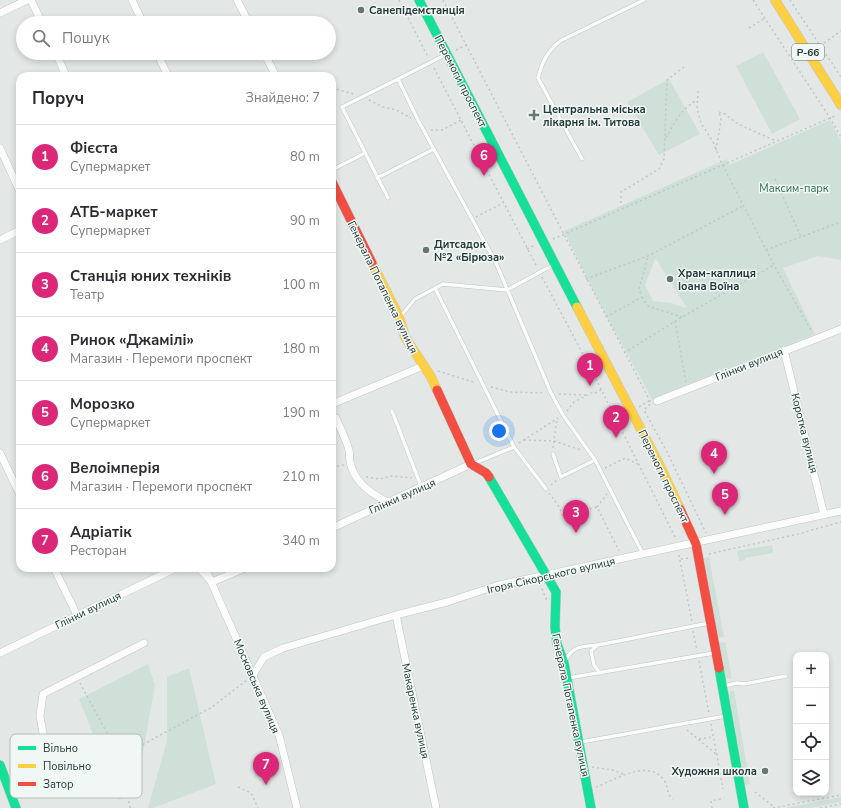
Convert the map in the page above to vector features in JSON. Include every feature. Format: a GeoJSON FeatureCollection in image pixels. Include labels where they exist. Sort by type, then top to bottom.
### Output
{"type":"FeatureCollection","features":[{"type":"Feature","properties":{"kind":"main road","name":"Перемоги проспект"},"geometry":{"type":"LineString","coordinates":[[419,0],[618,388],[660,466],[696,544],[744,808]]}},
{"type":"Feature","properties":{"kind":"main road","name":"Р-66"},"geometry":{"type":"LineString","coordinates":[[775,0],[841,105]]}},
{"type":"Feature","properties":{"kind":"main road","name":"Генерала Потапенка вулиця"},"geometry":{"type":"LineString","coordinates":[[336,190],[399,318],[405,337],[431,377],[471,464],[486,473],[491,480],[512,514],[545,576],[556,592],[555,632],[557,644],[564,663],[592,808]]}},
{"type":"Feature","properties":{"kind":"main road"},"geometry":{"type":"LineString","coordinates":[[0,765],[10,792]]}},
{"type":"Feature","properties":{"kind":"main road"},"geometry":{"type":"LineString","coordinates":[[12,798],[16,808]]}},
{"type":"Feature","properties":{"kind":"street"},"geometry":{"type":"LineString","coordinates":[[0,13],[27,0]]}},
{"type":"Feature","properties":{"kind":"street"},"geometry":{"type":"LineString","coordinates":[[31,0],[39,16]]}},
{"type":"Feature","properties":{"kind":"street"},"geometry":{"type":"LineString","coordinates":[[132,0],[140,16]]}},
{"type":"Feature","properties":{"kind":"street"},"geometry":{"type":"LineString","coordinates":[[237,0],[245,16]]}},
{"type":"Feature","properties":{"kind":"street"},"geometry":{"type":"LineString","coordinates":[[59,60],[64,72]]}},
{"type":"Feature","properties":{"kind":"street"},"geometry":{"type":"LineString","coordinates":[[160,60],[166,72]]}},
{"type":"Feature","properties":{"kind":"street"},"geometry":{"type":"LineString","coordinates":[[268,60],[274,72]]}},
{"type":"Feature","properties":{"kind":"street"},"geometry":{"type":"LineString","coordinates":[[0,148],[16,183]]}},
{"type":"Feature","properties":{"kind":"street"},"geometry":{"type":"LineString","coordinates":[[0,240],[16,232]]}},
{"type":"Feature","properties":{"kind":"street","name":"Глінки вулиця"},"geometry":{"type":"LineString","coordinates":[[657,401],[784,350],[841,329]]}},
{"type":"Feature","properties":{"kind":"street","name":"Коротка вулиця"},"geometry":{"type":"LineString","coordinates":[[784,350],[824,515]]}},
{"type":"Feature","properties":{"kind":"street"},"geometry":{"type":"LineString","coordinates":[[336,402],[423,366]]}},
{"type":"Feature","properties":{"kind":"street"},"geometry":{"type":"LineString","coordinates":[[336,418],[350,451],[350,463],[354,473],[363,486],[372,494],[388,502]]}},
{"type":"Feature","properties":{"kind":"street"},"geometry":{"type":"LineString","coordinates":[[0,453],[16,487]]}},
{"type":"Feature","properties":{"kind":"street","name":"Глінки вулиця"},"geometry":{"type":"LineString","coordinates":[[336,526],[471,464]]}},
{"type":"Feature","properties":{"kind":"street","name":"Ігоря Сікорського вулиця"},"geometry":{"type":"LineString","coordinates":[[253,675],[264,657],[283,648],[446,602],[499,585],[622,558],[696,544],[841,511]]}},
{"type":"Feature","properties":{"kind":"street"},"geometry":{"type":"LineString","coordinates":[[56,572],[77,615]]}},
{"type":"Feature","properties":{"kind":"street","name":"Глінки вулиця"},"geometry":{"type":"LineString","coordinates":[[0,653],[168,572]]}},
{"type":"Feature","properties":{"kind":"street"},"geometry":{"type":"LineString","coordinates":[[203,572],[212,582],[235,572]]}},
{"type":"Feature","properties":{"kind":"street","name":"Московська вулиця"},"geometry":{"type":"LineString","coordinates":[[207,572],[279,735],[297,808]]}},
{"type":"Feature","properties":{"kind":"street","name":"Макаренка вулиця"},"geometry":{"type":"LineString","coordinates":[[396,615],[436,808]]}},
{"type":"Feature","properties":{"kind":"street"},"geometry":{"type":"LineString","coordinates":[[43,734],[40,716],[43,694],[144,643]]}},
{"type":"Feature","properties":{"kind":"lane"},"geometry":{"type":"LineString","coordinates":[[582,159],[538,78],[542,62],[550,50],[560,41],[644,0]]}},
{"type":"Feature","properties":{"kind":"lane"},"geometry":{"type":"LineString","coordinates":[[388,198],[342,107],[447,54]]}},
{"type":"Feature","properties":{"kind":"lane"},"geometry":{"type":"LineString","coordinates":[[398,79],[418,120],[496,263],[551,393],[563,415],[595,460],[643,554]]}},
{"type":"Feature","properties":{"kind":"lane"},"geometry":{"type":"LineString","coordinates":[[377,178],[434,149]]}},
{"type":"Feature","properties":{"kind":"lane"},"geometry":{"type":"LineString","coordinates":[[336,168],[365,153]]}},
{"type":"Feature","properties":{"kind":"lane"},"geometry":{"type":"LineString","coordinates":[[399,318],[415,299],[443,284],[507,290],[555,264]]}},
{"type":"Feature","properties":{"kind":"lane"},"geometry":{"type":"LineString","coordinates":[[435,288],[514,447],[546,490]]}},
{"type":"Feature","properties":{"kind":"lane"},"geometry":{"type":"LineString","coordinates":[[392,411],[422,487]]}},
{"type":"Feature","properties":{"kind":"lane"},"geometry":{"type":"LineString","coordinates":[[471,464],[514,447]]}},
{"type":"Feature","properties":{"kind":"lane"},"geometry":{"type":"LineString","coordinates":[[553,454],[561,477],[595,460]]}},
{"type":"Feature","properties":{"kind":"lane"},"geometry":{"type":"LineString","coordinates":[[564,663],[571,651],[583,646],[598,645],[711,622]]}},
{"type":"Feature","properties":{"kind":"lane"},"geometry":{"type":"LineString","coordinates":[[598,645],[591,651],[594,665],[600,673]]}},
{"type":"Feature","properties":{"kind":"lane"},"geometry":{"type":"LineString","coordinates":[[567,678],[716,652]]}},
{"type":"Feature","properties":{"kind":"lane"},"geometry":{"type":"LineString","coordinates":[[722,686],[737,683],[744,684],[786,676]]}},
{"type":"Feature","properties":{"kind":"lane"},"geometry":{"type":"LineString","coordinates":[[579,742],[728,716]]}},
{"type":"Feature","properties":{"kind":"path"},"geometry":{"type":"LineString","coordinates":[[399,0],[676,536],[723,789]]}},
{"type":"Feature","properties":{"kind":"path"},"geometry":{"type":"LineString","coordinates":[[443,0],[651,404],[644,410],[667,452],[707,536]]}},
{"type":"Feature","properties":{"kind":"path"},"geometry":{"type":"LineString","coordinates":[[753,0],[841,137]]}},
{"type":"Feature","properties":{"kind":"path"},"geometry":{"type":"LineString","coordinates":[[790,0],[841,77]]}},
{"type":"Feature","properties":{"kind":"path"},"geometry":{"type":"LineString","coordinates":[[749,28],[765,18]]}},
{"type":"Feature","properties":{"kind":"path"},"geometry":{"type":"LineString","coordinates":[[820,46],[841,32]]}},
{"type":"Feature","properties":{"kind":"path"},"geometry":{"type":"LineString","coordinates":[[621,203],[621,192],[659,169],[664,159],[667,80],[684,67]]}},
{"type":"Feature","properties":{"kind":"path"},"geometry":{"type":"LineString","coordinates":[[336,89],[362,97],[418,120]]}},
{"type":"Feature","properties":{"kind":"path"},"geometry":{"type":"LineString","coordinates":[[698,90],[697,109],[701,123],[774,266],[816,339]]}},
{"type":"Feature","properties":{"kind":"path"},"geometry":{"type":"LineString","coordinates":[[665,139],[677,117],[689,104],[697,99]]}},
{"type":"Feature","properties":{"kind":"path"},"geometry":{"type":"LineString","coordinates":[[716,150],[721,120],[720,112],[738,124],[776,141]]}},
{"type":"Feature","properties":{"kind":"path"},"geometry":{"type":"LineString","coordinates":[[563,235],[841,113]]}},
{"type":"Feature","properties":{"kind":"path"},"geometry":{"type":"LineString","coordinates":[[424,130],[442,130],[461,120]]}},
{"type":"Feature","properties":{"kind":"path"},"geometry":{"type":"LineString","coordinates":[[775,179],[801,237]]}},
{"type":"Feature","properties":{"kind":"path"},"geometry":{"type":"LineString","coordinates":[[473,219],[503,203]]}},
{"type":"Feature","properties":{"kind":"path"},"geometry":{"type":"LineString","coordinates":[[586,279],[648,256],[744,206]]}},
{"type":"Feature","properties":{"kind":"path"},"geometry":{"type":"LineString","coordinates":[[766,250],[841,222]]}},
{"type":"Feature","properties":{"kind":"path"},"geometry":{"type":"LineString","coordinates":[[648,256],[639,289],[642,298],[648,306],[682,317]]}},
{"type":"Feature","properties":{"kind":"path"},"geometry":{"type":"LineString","coordinates":[[624,353],[675,321],[774,266]]}},
{"type":"Feature","properties":{"kind":"path"},"geometry":{"type":"LineString","coordinates":[[606,318],[642,298]]}},
{"type":"Feature","properties":{"kind":"path"},"geometry":{"type":"LineString","coordinates":[[675,321],[687,389]]}},
{"type":"Feature","properties":{"kind":"path"},"geometry":{"type":"LineString","coordinates":[[438,371],[510,392],[586,395]]}},
{"type":"Feature","properties":{"kind":"path"},"geometry":{"type":"LineString","coordinates":[[553,454],[557,419]]}},
{"type":"Feature","properties":{"kind":"path"},"geometry":{"type":"LineString","coordinates":[[524,440],[554,441],[590,454]]}},
{"type":"Feature","properties":{"kind":"path"},"geometry":{"type":"LineString","coordinates":[[600,470],[625,458],[640,465]]}},
{"type":"Feature","properties":{"kind":"path"},"geometry":{"type":"LineString","coordinates":[[336,467],[350,463]]}},
{"type":"Feature","properties":{"kind":"path"},"geometry":{"type":"LineString","coordinates":[[561,477],[546,490],[558,505],[563,516],[597,507],[610,490]]}},
{"type":"Feature","properties":{"kind":"path"},"geometry":{"type":"LineString","coordinates":[[597,507],[622,558]]}},
{"type":"Feature","properties":{"kind":"path"},"geometry":{"type":"LineString","coordinates":[[703,555],[798,534],[841,522]]}},
{"type":"Feature","properties":{"kind":"path"},"geometry":{"type":"LineString","coordinates":[[680,559],[689,558]]}},
{"type":"Feature","properties":{"kind":"path"},"geometry":{"type":"LineString","coordinates":[[142,745],[212,707],[253,675]]}},
{"type":"Feature","properties":{"kind":"path"},"geometry":{"type":"LineString","coordinates":[[77,678],[107,734]]}},
{"type":"Feature","properties":{"kind":"path"},"geometry":{"type":"LineString","coordinates":[[680,724],[716,754]]}},
{"type":"Feature","properties":{"kind":"path"},"geometry":{"type":"LineString","coordinates":[[698,739],[713,737]]}},
{"type":"Feature","properties":{"kind":"path"},"geometry":{"type":"LineString","coordinates":[[584,766],[613,770],[623,774]]}},
{"type":"Feature","properties":{"kind":"path"},"geometry":{"type":"LineString","coordinates":[[588,790],[623,774],[644,771],[654,772],[665,781],[667,794],[673,799]]}},
{"type":"Feature","properties":{"kind":"path"},"geometry":{"type":"LineString","coordinates":[[238,787],[251,793],[258,808]]}},
{"type":"Feature","properties":{"kind":"path"},"geometry":{"type":"LineString","coordinates":[[755,792],[775,808],[841,795]]}},
{"type":"Feature","properties":{"kind":"path"},"geometry":{"type":"LineString","coordinates":[[128,798],[130,808]]}},
{"type":"Feature","properties":{"kind":"path"},"geometry":{"type":"LineString","coordinates":[[712,808],[711,800],[724,798]]}},
{"type":"Feature","properties":{"kind":"path"},"geometry":{"type":"LineString","coordinates":[[820,808],[841,804]]}},
{"type":"Feature","properties":{"kind":"green space"},"geometry":{"type":"Polygon","coordinates":[[[763,52],[800,119],[772,134],[736,66],[763,52]]]}},
{"type":"Feature","properties":{"kind":"green space"},"geometry":{"type":"Polygon","coordinates":[[[669,79],[700,134],[659,155],[627,102],[669,79]]]}},
{"type":"Feature","properties":{"kind":"green space","name":"Максим-парк"},"geometry":{"type":"Polygon","coordinates":[[[830,120],[841,141],[841,260],[818,256],[783,268],[815,334],[652,399],[601,306],[564,231],[727,159],[729,165],[830,120]],[[656,259],[645,285],[653,301],[671,303],[687,308],[656,259]]]}},
{"type":"Feature","properties":{"kind":"green space"},"geometry":{"type":"Polygon","coordinates":[[[772,545],[773,553],[745,558],[745,560],[739,561],[737,551],[772,545]]]}},
{"type":"Feature","properties":{"kind":"green space"},"geometry":{"type":"Polygon","coordinates":[[[709,557],[724,637],[718,638],[704,558],[709,557]]]}},
{"type":"Feature","properties":{"kind":"green space"},"geometry":{"type":"Polygon","coordinates":[[[725,642],[732,679],[726,678],[719,643],[725,642]]]}},
{"type":"Feature","properties":{"kind":"green space"},"geometry":{"type":"Polygon","coordinates":[[[148,664],[155,685],[142,758],[142,734],[93,734],[79,699],[148,664]]]}},
{"type":"Feature","properties":{"kind":"green space"},"geometry":{"type":"Polygon","coordinates":[[[189,668],[216,784],[153,808],[148,808],[167,741],[167,677],[189,668]]]}},
{"type":"Feature","properties":{"kind":"green space"},"geometry":{"type":"Polygon","coordinates":[[[731,691],[734,691],[750,784],[745,785],[729,694],[731,691]]]}},
{"type":"Feature","properties":{"kind":"green space"},"geometry":{"type":"Polygon","coordinates":[[[841,797],[841,802],[810,808],[784,808],[841,797]]]}},
{"type":"Feature","properties":{"kind":"traffic: fast"},"geometry":{"type":"LineString","coordinates":[[419,0],[577,307]]}},
{"type":"Feature","properties":{"kind":"traffic: fast"},"geometry":{"type":"LineString","coordinates":[[489,477],[556,592],[555,627],[557,644],[564,663],[591,808]]}},
{"type":"Feature","properties":{"kind":"traffic: fast"},"geometry":{"type":"LineString","coordinates":[[719,668],[744,808]]}},
{"type":"Feature","properties":{"kind":"traffic: fast"},"geometry":{"type":"LineString","coordinates":[[0,765],[10,792]]}},
{"type":"Feature","properties":{"kind":"traffic: fast"},"geometry":{"type":"LineString","coordinates":[[12,798],[16,808]]}},
{"type":"Feature","properties":{"kind":"traffic: slow"},"geometry":{"type":"LineString","coordinates":[[775,0],[841,105]]}},
{"type":"Feature","properties":{"kind":"traffic: slow"},"geometry":{"type":"LineString","coordinates":[[372,263],[399,317],[405,337],[431,377],[437,390]]}},
{"type":"Feature","properties":{"kind":"traffic: slow"},"geometry":{"type":"LineString","coordinates":[[577,307],[660,466],[680,509]]}},
{"type":"Feature","properties":{"kind":"traffic: jam"},"geometry":{"type":"LineString","coordinates":[[336,190],[372,263]]}},
{"type":"Feature","properties":{"kind":"traffic: jam"},"geometry":{"type":"LineString","coordinates":[[437,390],[471,464],[486,473],[489,477]]}},
{"type":"Feature","properties":{"kind":"traffic: jam"},"geometry":{"type":"LineString","coordinates":[[680,509],[696,544],[719,668]]}},
{"type":"Feature","properties":{"kind":"place","name":"Санепідемстанція"},"geometry":{"type":"Point","coordinates":[361,10]}},
{"type":"Feature","properties":{"kind":"place","name":"Центральна міська лікарня ім. Титова"},"geometry":{"type":"Point","coordinates":[534,115]}},
{"type":"Feature","properties":{"kind":"place","name":"Велоімперія"},"geometry":{"type":"Point","coordinates":[484,176]}},
{"type":"Feature","properties":{"kind":"place","name":"Дитсадок №2 «Бірюза»"},"geometry":{"type":"Point","coordinates":[426,250]}},
{"type":"Feature","properties":{"kind":"place","name":"Храм-каплиця Іоана Воїна"},"geometry":{"type":"Point","coordinates":[670,279]}},
{"type":"Feature","properties":{"kind":"place","name":"Фієста"},"geometry":{"type":"Point","coordinates":[590,386]}},
{"type":"Feature","properties":{"kind":"place","name":"АТБ-маркет"},"geometry":{"type":"Point","coordinates":[616,438]}},
{"type":"Feature","properties":{"kind":"place","name":"Ринок «Джамілі»"},"geometry":{"type":"Point","coordinates":[714,474]}},
{"type":"Feature","properties":{"kind":"place","name":"Морозко"},"geometry":{"type":"Point","coordinates":[725,515]}},
{"type":"Feature","properties":{"kind":"place","name":"Станція юних техніків"},"geometry":{"type":"Point","coordinates":[576,533]}},
{"type":"Feature","properties":{"kind":"place","name":"Художня школа"},"geometry":{"type":"Point","coordinates":[765,771]}},
{"type":"Feature","properties":{"kind":"place","name":"Адріатік"},"geometry":{"type":"Point","coordinates":[266,785]}}]}
